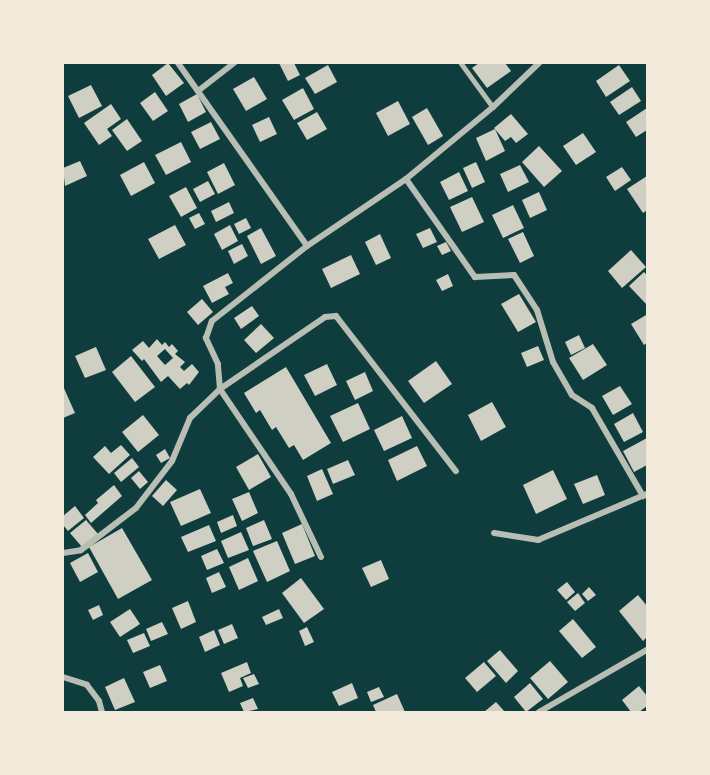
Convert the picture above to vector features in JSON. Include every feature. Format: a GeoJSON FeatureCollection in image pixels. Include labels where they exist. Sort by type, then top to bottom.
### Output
{"type":"FeatureCollection","features":[{"type":"Feature","properties":{"kind":"street"},"geometry":{"type":"LineString","coordinates":[[178,63],[268,187],[307,246]]}},
{"type":"Feature","properties":{"kind":"street"},"geometry":{"type":"LineString","coordinates":[[198,91],[234,63]]}},
{"type":"Feature","properties":{"kind":"street"},"geometry":{"type":"LineString","coordinates":[[321,556],[291,494],[220,389],[218,364],[206,338],[212,321],[307,246],[406,179],[493,107],[539,63]]}},
{"type":"Feature","properties":{"kind":"street"},"geometry":{"type":"LineString","coordinates":[[406,179],[475,277],[514,275],[537,310],[553,362],[572,395],[592,408],[645,495],[538,540],[494,533]]}},
{"type":"Feature","properties":{"kind":"street"},"geometry":{"type":"LineString","coordinates":[[63,553],[81,550],[136,508],[172,461],[190,418],[220,389],[325,317],[336,316],[456,471]]}},
{"type":"Feature","properties":{"kind":"street"},"geometry":{"type":"LineString","coordinates":[[539,712],[647,650]]}},
{"type":"Feature","properties":{"kind":"street"},"geometry":{"type":"LineString","coordinates":[[63,677],[87,686],[99,701],[102,712]]}},
{"type":"Feature","properties":{"kind":"lane"},"geometry":{"type":"LineString","coordinates":[[461,63],[493,107]]}},
{"type":"Feature","properties":{"kind":"building"},"geometry":{"type":"Polygon","coordinates":[[[168,63],[184,83],[166,96],[152,75],[168,63]]]}},
{"type":"Feature","properties":{"kind":"building"},"geometry":{"type":"Polygon","coordinates":[[[279,63],[294,63],[300,75],[288,81],[279,63]]]}},
{"type":"Feature","properties":{"kind":"building"},"geometry":{"type":"Polygon","coordinates":[[[479,63],[505,63],[511,71],[487,88],[472,68],[479,63]]]}},
{"type":"Feature","properties":{"kind":"building"},"geometry":{"type":"Polygon","coordinates":[[[328,65],[337,82],[315,94],[305,78],[328,65]]]}},
{"type":"Feature","properties":{"kind":"building"},"geometry":{"type":"Polygon","coordinates":[[[619,65],[630,81],[606,97],[596,81],[619,65]]]}},
{"type":"Feature","properties":{"kind":"building"},"geometry":{"type":"Polygon","coordinates":[[[254,77],[267,99],[246,111],[233,89],[254,77]]]}},
{"type":"Feature","properties":{"kind":"building"},"geometry":{"type":"Polygon","coordinates":[[[91,85],[102,106],[79,118],[68,96],[91,85]]]}},
{"type":"Feature","properties":{"kind":"building"},"geometry":{"type":"Polygon","coordinates":[[[632,87],[641,101],[619,115],[610,102],[632,87]]]}},
{"type":"Feature","properties":{"kind":"building"},"geometry":{"type":"Polygon","coordinates":[[[303,88],[314,109],[294,120],[282,100],[303,88]]]}},
{"type":"Feature","properties":{"kind":"building"},"geometry":{"type":"Polygon","coordinates":[[[155,92],[168,111],[153,121],[140,103],[155,92]]]}},
{"type":"Feature","properties":{"kind":"building"},"geometry":{"type":"Polygon","coordinates":[[[197,94],[206,112],[188,122],[179,104],[197,94]]]}},
{"type":"Feature","properties":{"kind":"building"},"geometry":{"type":"Polygon","coordinates":[[[398,101],[410,124],[388,136],[376,113],[398,101]]]}},
{"type":"Feature","properties":{"kind":"building"},"geometry":{"type":"Polygon","coordinates":[[[111,104],[121,119],[107,129],[112,136],[99,145],[84,123],[111,104]]]}},
{"type":"Feature","properties":{"kind":"building"},"geometry":{"type":"Polygon","coordinates":[[[427,108],[443,136],[428,145],[412,117],[427,108]]]}},
{"type":"Feature","properties":{"kind":"building"},"geometry":{"type":"Polygon","coordinates":[[[647,108],[647,130],[636,137],[626,122],[647,108]]]}},
{"type":"Feature","properties":{"kind":"building"},"geometry":{"type":"Polygon","coordinates":[[[317,112],[327,129],[307,140],[297,123],[317,112]]]}},
{"type":"Feature","properties":{"kind":"building"},"geometry":{"type":"Polygon","coordinates":[[[511,114],[528,134],[516,143],[511,137],[505,141],[494,128],[511,114]]]}},
{"type":"Feature","properties":{"kind":"building"},"geometry":{"type":"Polygon","coordinates":[[[269,117],[277,134],[260,142],[252,125],[269,117]]]}},
{"type":"Feature","properties":{"kind":"building"},"geometry":{"type":"Polygon","coordinates":[[[127,119],[142,141],[127,151],[112,130],[127,119]]]}},
{"type":"Feature","properties":{"kind":"building"},"geometry":{"type":"Polygon","coordinates":[[[211,122],[220,139],[200,149],[191,132],[211,122]]]}},
{"type":"Feature","properties":{"kind":"building"},"geometry":{"type":"Polygon","coordinates":[[[495,129],[505,151],[486,161],[476,138],[495,129]]]}},
{"type":"Feature","properties":{"kind":"building"},"geometry":{"type":"Polygon","coordinates":[[[583,133],[596,152],[576,165],[563,146],[583,133]]]}},
{"type":"Feature","properties":{"kind":"building"},"geometry":{"type":"Polygon","coordinates":[[[181,142],[191,162],[166,175],[155,155],[181,142]]]}},
{"type":"Feature","properties":{"kind":"building"},"geometry":{"type":"Polygon","coordinates":[[[539,146],[562,171],[544,187],[522,162],[539,146]]]}},
{"type":"Feature","properties":{"kind":"building"},"geometry":{"type":"Polygon","coordinates":[[[80,161],[87,176],[65,186],[63,168],[80,161]]]}},
{"type":"Feature","properties":{"kind":"building"},"geometry":{"type":"Polygon","coordinates":[[[144,162],[155,183],[131,196],[120,175],[144,162]]]}},
{"type":"Feature","properties":{"kind":"building"},"geometry":{"type":"Polygon","coordinates":[[[476,162],[485,182],[472,188],[463,168],[476,162]]]}},
{"type":"Feature","properties":{"kind":"building"},"geometry":{"type":"Polygon","coordinates":[[[224,163],[235,185],[218,194],[207,172],[224,163]]]}},
{"type":"Feature","properties":{"kind":"building"},"geometry":{"type":"Polygon","coordinates":[[[520,165],[529,182],[508,192],[500,174],[520,165]]]}},
{"type":"Feature","properties":{"kind":"building"},"geometry":{"type":"Polygon","coordinates":[[[622,167],[631,180],[615,191],[606,177],[622,167]]]}},
{"type":"Feature","properties":{"kind":"building"},"geometry":{"type":"Polygon","coordinates":[[[459,172],[468,191],[449,200],[440,182],[459,172]]]}},
{"type":"Feature","properties":{"kind":"building"},"geometry":{"type":"Polygon","coordinates":[[[647,176],[647,210],[643,213],[627,189],[647,176]]]}},
{"type":"Feature","properties":{"kind":"building"},"geometry":{"type":"Polygon","coordinates":[[[208,181],[215,194],[200,202],[193,189],[208,181]]]}},
{"type":"Feature","properties":{"kind":"building"},"geometry":{"type":"Polygon","coordinates":[[[186,187],[197,208],[181,217],[169,196],[186,187]]]}},
{"type":"Feature","properties":{"kind":"building"},"geometry":{"type":"Polygon","coordinates":[[[539,192],[547,210],[530,218],[522,200],[539,192]]]}},
{"type":"Feature","properties":{"kind":"building"},"geometry":{"type":"Polygon","coordinates":[[[472,197],[484,222],[462,232],[450,207],[472,197]]]}},
{"type":"Feature","properties":{"kind":"building"},"geometry":{"type":"Polygon","coordinates":[[[229,202],[234,213],[216,222],[211,211],[229,202]]]}},
{"type":"Feature","properties":{"kind":"building"},"geometry":{"type":"Polygon","coordinates":[[[513,205],[524,228],[503,238],[492,215],[513,205]]]}},
{"type":"Feature","properties":{"kind":"building"},"geometry":{"type":"Polygon","coordinates":[[[199,213],[205,224],[195,229],[189,218],[199,213]]]}},
{"type":"Feature","properties":{"kind":"building"},"geometry":{"type":"Polygon","coordinates":[[[246,218],[251,228],[239,234],[234,224],[246,218]]]}},
{"type":"Feature","properties":{"kind":"building"},"geometry":{"type":"Polygon","coordinates":[[[175,225],[186,245],[159,259],[148,239],[175,225]]]}},
{"type":"Feature","properties":{"kind":"building"},"geometry":{"type":"Polygon","coordinates":[[[230,225],[238,241],[222,250],[214,234],[230,225]]]}},
{"type":"Feature","properties":{"kind":"building"},"geometry":{"type":"Polygon","coordinates":[[[261,228],[276,256],[261,264],[247,236],[261,228]]]}},
{"type":"Feature","properties":{"kind":"building"},"geometry":{"type":"Polygon","coordinates":[[[430,228],[437,242],[423,248],[416,234],[430,228]]]}},
{"type":"Feature","properties":{"kind":"building"},"geometry":{"type":"Polygon","coordinates":[[[523,232],[534,256],[520,263],[508,239],[523,232]]]}},
{"type":"Feature","properties":{"kind":"building"},"geometry":{"type":"Polygon","coordinates":[[[380,234],[391,258],[376,265],[365,242],[380,234]]]}},
{"type":"Feature","properties":{"kind":"building"},"geometry":{"type":"Polygon","coordinates":[[[446,242],[451,251],[442,255],[437,246],[446,242]]]}},
{"type":"Feature","properties":{"kind":"building"},"geometry":{"type":"Polygon","coordinates":[[[242,244],[248,256],[234,264],[228,251],[242,244]]]}},
{"type":"Feature","properties":{"kind":"building"},"geometry":{"type":"Polygon","coordinates":[[[631,250],[646,267],[622,288],[608,271],[631,250]]]}},
{"type":"Feature","properties":{"kind":"building"},"geometry":{"type":"Polygon","coordinates":[[[351,255],[360,274],[331,288],[322,269],[351,255]]]}},
{"type":"Feature","properties":{"kind":"building"},"geometry":{"type":"Polygon","coordinates":[[[644,272],[647,275],[647,305],[629,286],[644,272]]]}},
{"type":"Feature","properties":{"kind":"building"},"geometry":{"type":"Polygon","coordinates":[[[228,273],[233,283],[225,287],[229,294],[212,303],[203,286],[228,273]]]}},
{"type":"Feature","properties":{"kind":"building"},"geometry":{"type":"Polygon","coordinates":[[[448,274],[453,286],[442,291],[436,280],[448,274]]]}},
{"type":"Feature","properties":{"kind":"building"},"geometry":{"type":"Polygon","coordinates":[[[519,294],[536,322],[518,332],[501,304],[519,294]]]}},
{"type":"Feature","properties":{"kind":"building"},"geometry":{"type":"Polygon","coordinates":[[[202,299],[213,312],[198,325],[187,312],[202,299]]]}},
{"type":"Feature","properties":{"kind":"building"},"geometry":{"type":"Polygon","coordinates":[[[252,306],[259,316],[241,329],[234,318],[252,306]]]}},
{"type":"Feature","properties":{"kind":"building"},"geometry":{"type":"Polygon","coordinates":[[[646,315],[647,343],[644,345],[631,324],[646,315]]]}},
{"type":"Feature","properties":{"kind":"building"},"geometry":{"type":"Polygon","coordinates":[[[261,324],[274,338],[256,353],[244,340],[261,324]]]}},
{"type":"Feature","properties":{"kind":"building"},"geometry":{"type":"Polygon","coordinates":[[[579,335],[585,348],[571,355],[565,342],[579,335]]]}},
{"type":"Feature","properties":{"kind":"building"},"geometry":{"type":"Polygon","coordinates":[[[157,339],[162,345],[165,342],[169,347],[172,344],[178,351],[175,354],[185,362],[180,367],[184,371],[192,364],[199,372],[189,385],[187,383],[180,389],[168,376],[161,382],[144,359],[142,361],[132,350],[143,341],[149,348],[157,339]],[[165,349],[157,356],[165,365],[173,358],[165,349]]]}},
{"type":"Feature","properties":{"kind":"building"},"geometry":{"type":"Polygon","coordinates":[[[593,344],[607,365],[583,380],[569,358],[593,344]]]}},
{"type":"Feature","properties":{"kind":"building"},"geometry":{"type":"Polygon","coordinates":[[[538,346],[544,360],[527,367],[521,353],[538,346]]]}},
{"type":"Feature","properties":{"kind":"building"},"geometry":{"type":"Polygon","coordinates":[[[96,347],[106,370],[85,378],[75,356],[96,347]]]}},
{"type":"Feature","properties":{"kind":"building"},"geometry":{"type":"Polygon","coordinates":[[[131,356],[155,387],[135,402],[112,372],[131,356]]]}},
{"type":"Feature","properties":{"kind":"building"},"geometry":{"type":"Polygon","coordinates":[[[436,361],[452,384],[424,403],[408,381],[436,361]]]}},
{"type":"Feature","properties":{"kind":"building"},"geometry":{"type":"Polygon","coordinates":[[[327,364],[337,385],[315,396],[304,375],[327,364]]]}},
{"type":"Feature","properties":{"kind":"building"},"geometry":{"type":"Polygon","coordinates":[[[286,367],[331,443],[303,460],[294,445],[289,448],[276,427],[272,430],[260,410],[256,413],[244,393],[286,367]]]}},
{"type":"Feature","properties":{"kind":"building"},"geometry":{"type":"Polygon","coordinates":[[[365,372],[373,391],[355,400],[346,381],[365,372]]]}},
{"type":"Feature","properties":{"kind":"building"},"geometry":{"type":"Polygon","coordinates":[[[63,386],[75,413],[63,418],[63,386]]]}},
{"type":"Feature","properties":{"kind":"building"},"geometry":{"type":"Polygon","coordinates":[[[620,386],[632,404],[613,415],[602,396],[620,386]]]}},
{"type":"Feature","properties":{"kind":"building"},"geometry":{"type":"Polygon","coordinates":[[[492,402],[506,427],[481,441],[468,415],[492,402]]]}},
{"type":"Feature","properties":{"kind":"building"},"geometry":{"type":"Polygon","coordinates":[[[358,403],[370,429],[343,442],[330,416],[358,403]]]}},
{"type":"Feature","properties":{"kind":"building"},"geometry":{"type":"Polygon","coordinates":[[[633,413],[643,432],[624,442],[614,424],[633,413]]]}},
{"type":"Feature","properties":{"kind":"building"},"geometry":{"type":"Polygon","coordinates":[[[143,415],[159,435],[138,452],[122,432],[143,415]]]}},
{"type":"Feature","properties":{"kind":"building"},"geometry":{"type":"Polygon","coordinates":[[[402,416],[412,438],[384,451],[374,430],[402,416]]]}},
{"type":"Feature","properties":{"kind":"building"},"geometry":{"type":"Polygon","coordinates":[[[647,438],[647,465],[634,472],[623,451],[647,438]]]}},
{"type":"Feature","properties":{"kind":"building"},"geometry":{"type":"Polygon","coordinates":[[[121,445],[130,455],[109,474],[93,457],[105,446],[111,453],[121,445]]]}},
{"type":"Feature","properties":{"kind":"building"},"geometry":{"type":"Polygon","coordinates":[[[417,446],[427,466],[397,481],[388,460],[417,446]]]}},
{"type":"Feature","properties":{"kind":"building"},"geometry":{"type":"Polygon","coordinates":[[[165,449],[170,458],[161,463],[156,455],[165,449]]]}},
{"type":"Feature","properties":{"kind":"building"},"geometry":{"type":"Polygon","coordinates":[[[258,454],[271,477],[249,490],[236,467],[258,454]]]}},
{"type":"Feature","properties":{"kind":"building"},"geometry":{"type":"Polygon","coordinates":[[[132,458],[139,467],[121,482],[114,473],[132,458]]]}},
{"type":"Feature","properties":{"kind":"building"},"geometry":{"type":"Polygon","coordinates":[[[348,460],[355,475],[333,484],[327,469],[348,460]]]}},
{"type":"Feature","properties":{"kind":"building"},"geometry":{"type":"Polygon","coordinates":[[[322,469],[333,494],[317,501],[307,476],[322,469]]]}},
{"type":"Feature","properties":{"kind":"building"},"geometry":{"type":"Polygon","coordinates":[[[553,470],[567,499],[536,514],[523,485],[553,470]]]}},
{"type":"Feature","properties":{"kind":"building"},"geometry":{"type":"Polygon","coordinates":[[[139,471],[148,482],[140,489],[131,478],[139,471]]]}},
{"type":"Feature","properties":{"kind":"building"},"geometry":{"type":"Polygon","coordinates":[[[597,475],[605,495],[583,504],[574,484],[597,475]]]}},
{"type":"Feature","properties":{"kind":"building"},"geometry":{"type":"Polygon","coordinates":[[[166,480],[177,490],[163,506],[152,496],[166,480]]]}},
{"type":"Feature","properties":{"kind":"building"},"geometry":{"type":"Polygon","coordinates":[[[114,485],[122,496],[91,523],[85,515],[98,503],[96,500],[114,485]]]}},
{"type":"Feature","properties":{"kind":"building"},"geometry":{"type":"Polygon","coordinates":[[[200,489],[211,513],[181,526],[170,502],[200,489]]]}},
{"type":"Feature","properties":{"kind":"building"},"geometry":{"type":"Polygon","coordinates":[[[249,492],[258,513],[242,521],[232,499],[249,492]]]}},
{"type":"Feature","properties":{"kind":"building"},"geometry":{"type":"Polygon","coordinates":[[[75,506],[84,518],[68,531],[63,525],[63,516],[75,506]]]}},
{"type":"Feature","properties":{"kind":"building"},"geometry":{"type":"Polygon","coordinates":[[[233,515],[237,526],[221,533],[217,522],[233,515]]]}},
{"type":"Feature","properties":{"kind":"building"},"geometry":{"type":"Polygon","coordinates":[[[86,520],[98,534],[82,547],[70,533],[86,520]]]}},
{"type":"Feature","properties":{"kind":"building"},"geometry":{"type":"Polygon","coordinates":[[[264,520],[272,539],[253,546],[246,528],[264,520]]]}},
{"type":"Feature","properties":{"kind":"building"},"geometry":{"type":"Polygon","coordinates":[[[302,524],[315,556],[295,564],[282,533],[302,524]]]}},
{"type":"Feature","properties":{"kind":"building"},"geometry":{"type":"Polygon","coordinates":[[[209,525],[216,541],[188,552],[181,537],[209,525]]]}},
{"type":"Feature","properties":{"kind":"building"},"geometry":{"type":"Polygon","coordinates":[[[122,528],[152,580],[118,599],[89,547],[122,528]]]}},
{"type":"Feature","properties":{"kind":"building"},"geometry":{"type":"Polygon","coordinates":[[[241,532],[249,550],[228,558],[221,541],[241,532]]]}},
{"type":"Feature","properties":{"kind":"building"},"geometry":{"type":"Polygon","coordinates":[[[277,541],[290,571],[267,582],[253,551],[277,541]]]}},
{"type":"Feature","properties":{"kind":"building"},"geometry":{"type":"Polygon","coordinates":[[[217,549],[224,563],[207,570],[201,556],[217,549]]]}},
{"type":"Feature","properties":{"kind":"building"},"geometry":{"type":"Polygon","coordinates":[[[88,553],[98,572],[80,582],[70,563],[88,553]]]}},
{"type":"Feature","properties":{"kind":"building"},"geometry":{"type":"Polygon","coordinates":[[[248,558],[258,581],[239,590],[229,567],[248,558]]]}},
{"type":"Feature","properties":{"kind":"building"},"geometry":{"type":"Polygon","coordinates":[[[381,560],[389,579],[371,587],[362,568],[381,560]]]}},
{"type":"Feature","properties":{"kind":"building"},"geometry":{"type":"Polygon","coordinates":[[[219,572],[226,587],[212,593],[206,578],[219,572]]]}},
{"type":"Feature","properties":{"kind":"building"},"geometry":{"type":"Polygon","coordinates":[[[301,578],[324,609],[304,623],[282,593],[301,578]]]}},
{"type":"Feature","properties":{"kind":"building"},"geometry":{"type":"Polygon","coordinates":[[[567,582],[575,592],[566,600],[557,590],[567,582]]]}},
{"type":"Feature","properties":{"kind":"building"},"geometry":{"type":"Polygon","coordinates":[[[589,587],[596,595],[588,601],[582,594],[589,587]]]}},
{"type":"Feature","properties":{"kind":"building"},"geometry":{"type":"Polygon","coordinates":[[[578,593],[585,603],[575,611],[567,602],[578,593]]]}},
{"type":"Feature","properties":{"kind":"building"},"geometry":{"type":"Polygon","coordinates":[[[638,595],[647,606],[647,637],[643,641],[619,611],[638,595]]]}},
{"type":"Feature","properties":{"kind":"building"},"geometry":{"type":"Polygon","coordinates":[[[188,601],[196,622],[181,629],[172,608],[188,601]]]}},
{"type":"Feature","properties":{"kind":"building"},"geometry":{"type":"Polygon","coordinates":[[[99,605],[103,615],[93,620],[88,610],[99,605]]]}},
{"type":"Feature","properties":{"kind":"building"},"geometry":{"type":"Polygon","coordinates":[[[130,609],[140,624],[120,637],[110,622],[130,609]]]}},
{"type":"Feature","properties":{"kind":"building"},"geometry":{"type":"Polygon","coordinates":[[[279,609],[283,618],[266,625],[262,617],[279,609]]]}},
{"type":"Feature","properties":{"kind":"building"},"geometry":{"type":"Polygon","coordinates":[[[573,619],[596,647],[582,658],[559,631],[573,619]]]}},
{"type":"Feature","properties":{"kind":"building"},"geometry":{"type":"Polygon","coordinates":[[[162,622],[168,634],[151,641],[146,629],[162,622]]]}},
{"type":"Feature","properties":{"kind":"building"},"geometry":{"type":"Polygon","coordinates":[[[232,624],[238,638],[224,644],[218,630],[232,624]]]}},
{"type":"Feature","properties":{"kind":"building"},"geometry":{"type":"Polygon","coordinates":[[[307,627],[314,642],[305,646],[299,631],[307,627]]]}},
{"type":"Feature","properties":{"kind":"building"},"geometry":{"type":"Polygon","coordinates":[[[214,630],[220,645],[205,652],[199,637],[214,630]]]}},
{"type":"Feature","properties":{"kind":"building"},"geometry":{"type":"Polygon","coordinates":[[[144,633],[150,646],[133,653],[127,640],[144,633]]]}},
{"type":"Feature","properties":{"kind":"building"},"geometry":{"type":"Polygon","coordinates":[[[500,650],[518,671],[506,683],[487,661],[500,650]]]}},
{"type":"Feature","properties":{"kind":"building"},"geometry":{"type":"Polygon","coordinates":[[[550,661],[568,682],[548,699],[530,678],[550,661]]]}},
{"type":"Feature","properties":{"kind":"building"},"geometry":{"type":"Polygon","coordinates":[[[247,662],[251,673],[240,678],[243,686],[229,692],[221,673],[247,662]]]}},
{"type":"Feature","properties":{"kind":"building"},"geometry":{"type":"Polygon","coordinates":[[[484,662],[496,676],[477,692],[465,678],[484,662]]]}},
{"type":"Feature","properties":{"kind":"building"},"geometry":{"type":"Polygon","coordinates":[[[160,665],[167,681],[150,688],[143,672],[160,665]]]}},
{"type":"Feature","properties":{"kind":"building"},"geometry":{"type":"Polygon","coordinates":[[[254,674],[259,684],[248,688],[243,678],[254,674]]]}},
{"type":"Feature","properties":{"kind":"building"},"geometry":{"type":"Polygon","coordinates":[[[124,678],[135,702],[115,710],[105,687],[124,678]]]}},
{"type":"Feature","properties":{"kind":"building"},"geometry":{"type":"Polygon","coordinates":[[[352,683],[358,698],[339,706],[332,692],[352,683]]]}},
{"type":"Feature","properties":{"kind":"building"},"geometry":{"type":"Polygon","coordinates":[[[530,683],[543,699],[526,712],[514,697],[530,683]]]}},
{"type":"Feature","properties":{"kind":"building"},"geometry":{"type":"Polygon","coordinates":[[[639,686],[647,696],[647,706],[639,712],[631,712],[622,700],[639,686]]]}},
{"type":"Feature","properties":{"kind":"building"},"geometry":{"type":"Polygon","coordinates":[[[379,687],[384,697],[371,702],[367,692],[379,687]]]}},
{"type":"Feature","properties":{"kind":"building"},"geometry":{"type":"Polygon","coordinates":[[[397,694],[405,712],[376,712],[373,705],[397,694]]]}},
{"type":"Feature","properties":{"kind":"building"},"geometry":{"type":"Polygon","coordinates":[[[253,698],[258,709],[244,712],[240,703],[253,698]]]}},
{"type":"Feature","properties":{"kind":"building"},"geometry":{"type":"Polygon","coordinates":[[[496,702],[505,712],[484,712],[496,702]]]}}]}
